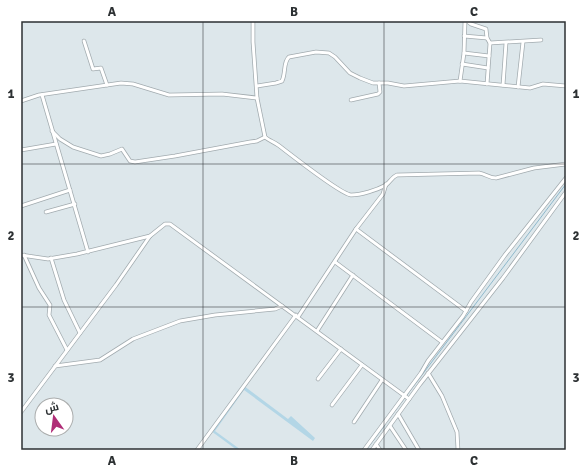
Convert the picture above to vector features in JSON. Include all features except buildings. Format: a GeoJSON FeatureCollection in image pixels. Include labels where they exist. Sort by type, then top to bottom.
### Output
{"type":"FeatureCollection","features":[{"type":"Feature","properties":{"kind":"street"},"geometry":{"type":"LineString","coordinates":[[253,21],[257,98],[265,137],[347,194],[366,192],[386,184],[398,175],[479,173],[496,178],[534,168],[566,164]]}},
{"type":"Feature","properties":{"kind":"street"},"geometry":{"type":"LineString","coordinates":[[460,81],[466,21],[486,29],[487,38],[490,43],[487,84]]}},
{"type":"Feature","properties":{"kind":"street"},"geometry":{"type":"LineString","coordinates":[[464,36],[487,38]]}},
{"type":"Feature","properties":{"kind":"street"},"geometry":{"type":"LineString","coordinates":[[490,43],[541,40]]}},
{"type":"Feature","properties":{"kind":"street"},"geometry":{"type":"LineString","coordinates":[[84,41],[93,69],[101,68],[107,85]]}},
{"type":"Feature","properties":{"kind":"street"},"geometry":{"type":"LineString","coordinates":[[518,87],[523,42]]}},
{"type":"Feature","properties":{"kind":"street"},"geometry":{"type":"LineString","coordinates":[[503,85],[506,43]]}},
{"type":"Feature","properties":{"kind":"street"},"geometry":{"type":"LineString","coordinates":[[257,86],[276,83],[282,80],[288,57],[319,52],[332,55],[350,73],[373,83],[408,86],[460,81],[532,88],[540,84],[566,86]]}},
{"type":"Feature","properties":{"kind":"street"},"geometry":{"type":"LineString","coordinates":[[464,53],[489,56]]}},
{"type":"Feature","properties":{"kind":"street"},"geometry":{"type":"LineString","coordinates":[[462,64],[488,68]]}},
{"type":"Feature","properties":{"kind":"street"},"geometry":{"type":"LineString","coordinates":[[21,101],[42,94],[121,83],[133,84],[169,95],[222,94],[257,98]]}},
{"type":"Feature","properties":{"kind":"street"},"geometry":{"type":"LineString","coordinates":[[351,100],[378,94],[380,92],[379,83]]}},
{"type":"Feature","properties":{"kind":"street"},"geometry":{"type":"LineString","coordinates":[[42,94],[88,252]]}},
{"type":"Feature","properties":{"kind":"street"},"geometry":{"type":"LineString","coordinates":[[52,131],[60,139],[73,147],[101,156],[122,149],[130,161],[135,162],[257,141],[265,137]]}},
{"type":"Feature","properties":{"kind":"street"},"geometry":{"type":"LineString","coordinates":[[21,150],[56,144]]}},
{"type":"Feature","properties":{"kind":"street"},"geometry":{"type":"LineString","coordinates":[[372,450],[398,414],[406,398],[442,342],[506,254],[566,178]]}},
{"type":"Feature","properties":{"kind":"street"},"geometry":{"type":"LineString","coordinates":[[197,450],[297,316],[356,229],[383,194],[386,184]]}},
{"type":"Feature","properties":{"kind":"street"},"geometry":{"type":"LineString","coordinates":[[21,206],[70,190]]}},
{"type":"Feature","properties":{"kind":"street"},"geometry":{"type":"LineString","coordinates":[[364,450],[428,373],[503,278],[566,192]]}},
{"type":"Feature","properties":{"kind":"street"},"geometry":{"type":"LineString","coordinates":[[46,212],[74,204]]}},
{"type":"Feature","properties":{"kind":"street"},"geometry":{"type":"LineString","coordinates":[[21,412],[116,285],[150,236],[164,224],[170,224],[297,316],[406,398]]}},
{"type":"Feature","properties":{"kind":"street"},"geometry":{"type":"LineString","coordinates":[[356,229],[466,311]]}},
{"type":"Feature","properties":{"kind":"street"},"geometry":{"type":"LineString","coordinates":[[23,255],[51,258],[88,252],[150,236]]}},
{"type":"Feature","properties":{"kind":"street"},"geometry":{"type":"LineString","coordinates":[[23,255],[50,305],[49,315],[67,350]]}},
{"type":"Feature","properties":{"kind":"street"},"geometry":{"type":"LineString","coordinates":[[51,258],[64,300],[80,332]]}},
{"type":"Feature","properties":{"kind":"street"},"geometry":{"type":"LineString","coordinates":[[334,262],[442,342]]}},
{"type":"Feature","properties":{"kind":"street"},"geometry":{"type":"LineString","coordinates":[[317,331],[353,275]]}},
{"type":"Feature","properties":{"kind":"street"},"geometry":{"type":"LineString","coordinates":[[55,366],[100,360],[133,339],[180,321],[221,314],[275,309],[282,306]]}},
{"type":"Feature","properties":{"kind":"street"},"geometry":{"type":"LineString","coordinates":[[318,379],[340,348]]}},
{"type":"Feature","properties":{"kind":"street"},"geometry":{"type":"LineString","coordinates":[[332,405],[362,365]]}},
{"type":"Feature","properties":{"kind":"street"},"geometry":{"type":"LineString","coordinates":[[428,373],[442,396],[457,432],[458,450]]}},
{"type":"Feature","properties":{"kind":"street"},"geometry":{"type":"LineString","coordinates":[[354,422],[382,380]]}},
{"type":"Feature","properties":{"kind":"street"},"geometry":{"type":"LineString","coordinates":[[398,414],[419,450]]}},
{"type":"Feature","properties":{"kind":"street"},"geometry":{"type":"LineString","coordinates":[[390,426],[406,450]]}},
{"type":"Feature","properties":{"kind":"street"},"geometry":{"type":"LineString","coordinates":[[376,444],[380,450]]}},
{"type":"Feature","properties":{"kind":"shaded area"},"geometry":{"type":"Polygon","coordinates":[[[244,386],[288,419],[291,416],[315,438],[313,441],[244,390],[215,431],[241,450],[237,450],[211,431],[244,386]]]}},
{"type":"Feature","properties":{"kind":"waterway"},"geometry":{"type":"LineString","coordinates":[[388,420],[566,184]]}},
{"type":"Feature","properties":{"kind":"waterway"},"geometry":{"type":"LineString","coordinates":[[366,450],[385,425]]}}]}
